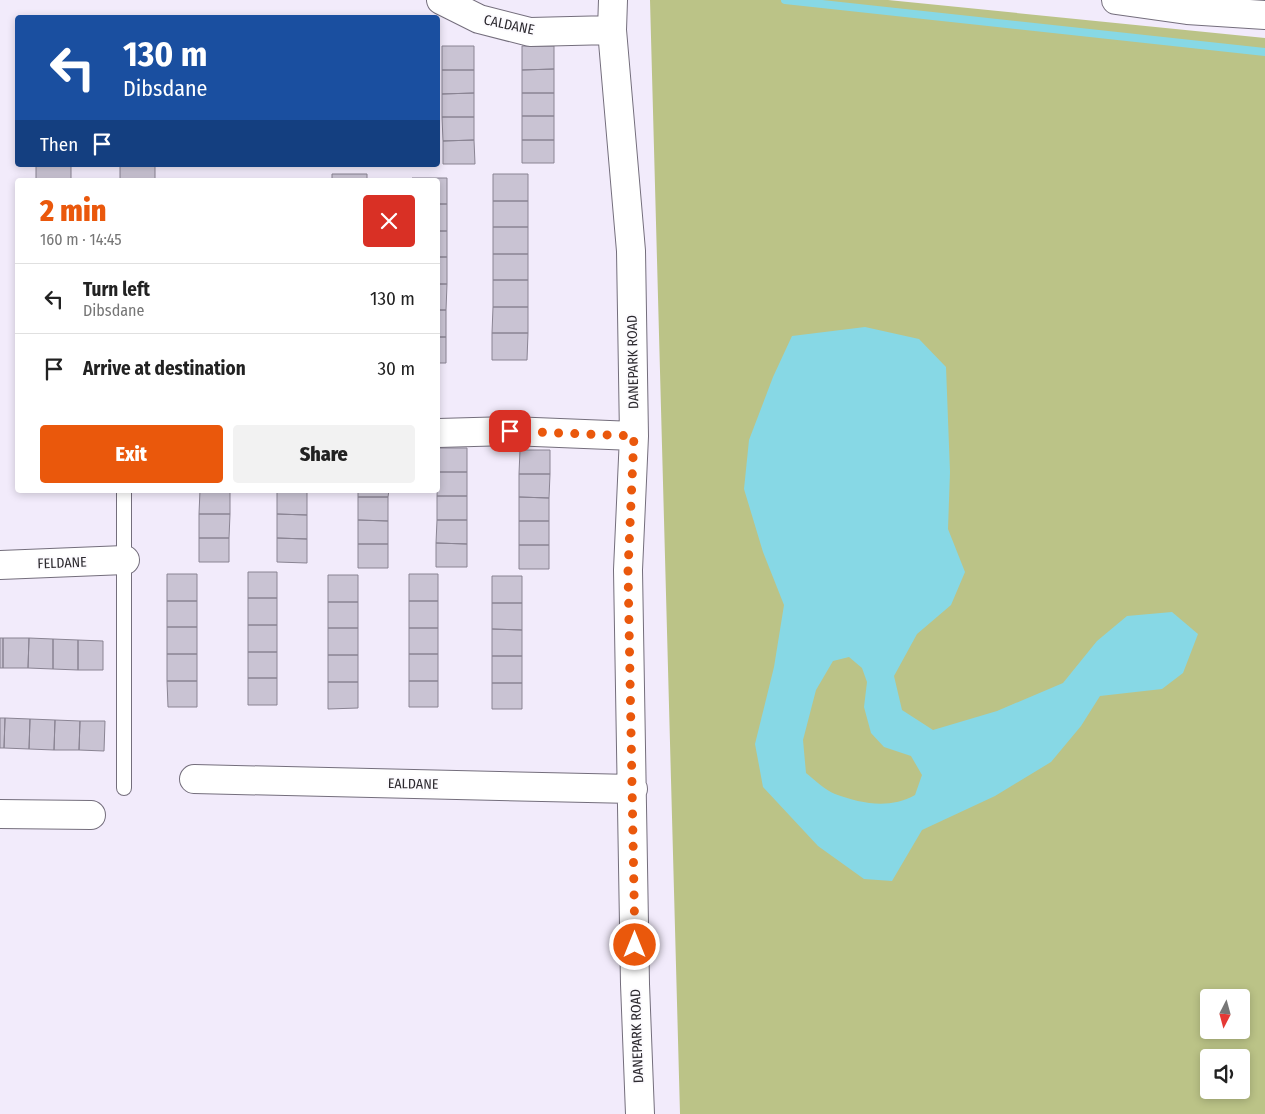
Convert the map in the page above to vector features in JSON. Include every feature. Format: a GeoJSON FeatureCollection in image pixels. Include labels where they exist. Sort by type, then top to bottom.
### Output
{"type":"FeatureCollection","features":[{"type":"Feature","properties":{"kind":"street","name":"CALDANE"},"geometry":{"type":"LineString","coordinates":[[440,0],[479,19],[530,32],[612,30]]}},
{"type":"Feature","properties":{"kind":"street","name":"DANEPARK ROAD"},"geometry":{"type":"LineString","coordinates":[[613,0],[612,30],[631,251],[634,436],[628,570],[635,984],[640,1114]]}},
{"type":"Feature","properties":{"kind":"street"},"geometry":{"type":"LineString","coordinates":[[1116,0],[1187,10],[1265,15]]}},
{"type":"Feature","properties":{"kind":"street"},"geometry":{"type":"LineString","coordinates":[[440,434],[510,431],[634,436]]}},
{"type":"Feature","properties":{"kind":"street","name":"FELDANE"},"geometry":{"type":"LineString","coordinates":[[0,565],[125,560]]}},
{"type":"Feature","properties":{"kind":"street","name":"EALDANE"},"geometry":{"type":"LineString","coordinates":[[194,779],[633,789]]}},
{"type":"Feature","properties":{"kind":"street"},"geometry":{"type":"LineString","coordinates":[[0,814],[91,816]]}},
{"type":"Feature","properties":{"kind":"lane"},"geometry":{"type":"LineString","coordinates":[[124,493],[124,788]]}},
{"type":"Feature","properties":{"kind":"green space"},"geometry":{"type":"Polygon","coordinates":[[[650,0],[888,0],[1265,38],[1265,1114],[680,1114],[650,0]]]}},
{"type":"Feature","properties":{"kind":"water"},"geometry":{"type":"Polygon","coordinates":[[[865,327],[919,339],[946,367],[950,472],[948,529],[965,572],[951,605],[917,634],[894,676],[902,710],[933,730],[997,711],[1063,683],[1097,641],[1127,616],[1172,612],[1198,634],[1183,673],[1162,689],[1100,696],[1081,726],[1051,762],[995,796],[922,830],[892,881],[864,879],[818,846],[763,787],[755,744],[774,667],[784,605],[763,552],[744,489],[749,440],[773,377],[792,336],[865,327]],[[849,657],[833,661],[816,690],[803,740],[806,773],[831,792],[845,797],[876,804],[896,802],[915,795],[922,775],[911,756],[884,747],[871,733],[864,707],[867,682],[862,668],[849,657]]]}},
{"type":"Feature","properties":{"kind":"building"},"geometry":{"type":"Polygon","coordinates":[[[442,46],[474,46],[474,70],[442,70],[442,46]]]}},
{"type":"Feature","properties":{"kind":"building"},"geometry":{"type":"Polygon","coordinates":[[[522,46],[554,46],[554,69],[522,70],[522,46]]]}},
{"type":"Feature","properties":{"kind":"building"},"geometry":{"type":"Polygon","coordinates":[[[554,69],[554,93],[522,93],[522,70],[554,69]]]}},
{"type":"Feature","properties":{"kind":"building"},"geometry":{"type":"Polygon","coordinates":[[[442,70],[474,70],[474,93],[442,94],[442,70]]]}},
{"type":"Feature","properties":{"kind":"building"},"geometry":{"type":"Polygon","coordinates":[[[474,93],[474,117],[442,117],[442,94],[474,93]]]}},
{"type":"Feature","properties":{"kind":"building"},"geometry":{"type":"Polygon","coordinates":[[[522,93],[554,93],[554,116],[522,116],[522,93]]]}},
{"type":"Feature","properties":{"kind":"building"},"geometry":{"type":"Polygon","coordinates":[[[522,116],[554,116],[554,140],[522,140],[522,116]]]}},
{"type":"Feature","properties":{"kind":"building"},"geometry":{"type":"Polygon","coordinates":[[[442,117],[474,117],[474,140],[443,141],[442,117]]]}},
{"type":"Feature","properties":{"kind":"building"},"geometry":{"type":"Polygon","coordinates":[[[474,140],[475,164],[443,164],[443,141],[474,140]]]}},
{"type":"Feature","properties":{"kind":"building"},"geometry":{"type":"Polygon","coordinates":[[[522,140],[554,140],[554,163],[522,163],[522,140]]]}},
{"type":"Feature","properties":{"kind":"building"},"geometry":{"type":"Polygon","coordinates":[[[36,167],[71,167],[71,178],[36,178],[36,167]]]}},
{"type":"Feature","properties":{"kind":"building"},"geometry":{"type":"Polygon","coordinates":[[[120,167],[155,167],[155,178],[120,178],[120,167]]]}},
{"type":"Feature","properties":{"kind":"building"},"geometry":{"type":"Polygon","coordinates":[[[332,174],[367,174],[367,178],[332,178],[332,174]]]}},
{"type":"Feature","properties":{"kind":"building"},"geometry":{"type":"Polygon","coordinates":[[[493,174],[528,174],[528,201],[493,201],[493,174]]]}},
{"type":"Feature","properties":{"kind":"building"},"geometry":{"type":"Polygon","coordinates":[[[440,178],[447,178],[447,204],[440,204],[440,178]]]}},
{"type":"Feature","properties":{"kind":"building"},"geometry":{"type":"Polygon","coordinates":[[[493,201],[528,201],[528,227],[493,227],[493,201]]]}},
{"type":"Feature","properties":{"kind":"building"},"geometry":{"type":"Polygon","coordinates":[[[440,204],[447,204],[447,231],[440,231],[440,204]]]}},
{"type":"Feature","properties":{"kind":"building"},"geometry":{"type":"Polygon","coordinates":[[[493,227],[528,227],[528,254],[493,254],[493,227]]]}},
{"type":"Feature","properties":{"kind":"building"},"geometry":{"type":"Polygon","coordinates":[[[440,231],[447,231],[447,257],[440,257],[440,231]]]}},
{"type":"Feature","properties":{"kind":"building"},"geometry":{"type":"Polygon","coordinates":[[[493,254],[528,254],[528,280],[493,280],[493,254]]]}},
{"type":"Feature","properties":{"kind":"building"},"geometry":{"type":"Polygon","coordinates":[[[440,257],[447,257],[447,284],[440,284],[440,257]]]}},
{"type":"Feature","properties":{"kind":"building"},"geometry":{"type":"Polygon","coordinates":[[[493,280],[528,280],[528,307],[493,307],[493,280]]]}},
{"type":"Feature","properties":{"kind":"building"},"geometry":{"type":"Polygon","coordinates":[[[440,284],[447,284],[446,310],[440,310],[440,284]]]}},
{"type":"Feature","properties":{"kind":"building"},"geometry":{"type":"Polygon","coordinates":[[[493,307],[528,307],[528,333],[492,333],[493,307]]]}},
{"type":"Feature","properties":{"kind":"building"},"geometry":{"type":"Polygon","coordinates":[[[440,310],[446,310],[446,337],[440,337],[440,310]]]}},
{"type":"Feature","properties":{"kind":"building"},"geometry":{"type":"Polygon","coordinates":[[[492,333],[528,333],[527,360],[492,360],[492,333]]]}},
{"type":"Feature","properties":{"kind":"building"},"geometry":{"type":"Polygon","coordinates":[[[440,337],[446,337],[446,363],[440,363],[440,337]]]}},
{"type":"Feature","properties":{"kind":"building"},"geometry":{"type":"Polygon","coordinates":[[[440,448],[467,448],[467,472],[440,472],[440,448]]]}},
{"type":"Feature","properties":{"kind":"building"},"geometry":{"type":"Polygon","coordinates":[[[520,450],[550,450],[550,474],[519,474],[520,450]]]}},
{"type":"Feature","properties":{"kind":"building"},"geometry":{"type":"Polygon","coordinates":[[[440,472],[467,472],[467,496],[437,496],[437,493],[440,493],[440,472]]]}},
{"type":"Feature","properties":{"kind":"building"},"geometry":{"type":"Polygon","coordinates":[[[519,474],[550,474],[549,498],[519,497],[519,474]]]}},
{"type":"Feature","properties":{"kind":"building"},"geometry":{"type":"Polygon","coordinates":[[[200,493],[230,493],[230,514],[199,514],[200,493]]]}},
{"type":"Feature","properties":{"kind":"building"},"geometry":{"type":"Polygon","coordinates":[[[277,493],[307,493],[307,515],[277,514],[277,493]]]}},
{"type":"Feature","properties":{"kind":"building"},"geometry":{"type":"Polygon","coordinates":[[[358,493],[389,493],[388,497],[358,497],[358,493]]]}},
{"type":"Feature","properties":{"kind":"building"},"geometry":{"type":"Polygon","coordinates":[[[437,496],[467,496],[467,520],[437,520],[437,496]]]}},
{"type":"Feature","properties":{"kind":"building"},"geometry":{"type":"Polygon","coordinates":[[[358,497],[388,497],[388,521],[358,520],[358,497]]]}},
{"type":"Feature","properties":{"kind":"building"},"geometry":{"type":"Polygon","coordinates":[[[519,497],[549,498],[549,521],[519,521],[519,497]]]}},
{"type":"Feature","properties":{"kind":"building"},"geometry":{"type":"Polygon","coordinates":[[[199,514],[230,514],[229,538],[199,538],[199,514]]]}},
{"type":"Feature","properties":{"kind":"building"},"geometry":{"type":"Polygon","coordinates":[[[277,514],[307,515],[307,539],[277,538],[277,514]]]}},
{"type":"Feature","properties":{"kind":"building"},"geometry":{"type":"Polygon","coordinates":[[[358,520],[388,521],[388,544],[358,544],[358,520]]]}},
{"type":"Feature","properties":{"kind":"building"},"geometry":{"type":"Polygon","coordinates":[[[437,520],[467,520],[467,544],[436,543],[437,520]]]}},
{"type":"Feature","properties":{"kind":"building"},"geometry":{"type":"Polygon","coordinates":[[[519,521],[549,521],[549,545],[519,545],[519,521]]]}},
{"type":"Feature","properties":{"kind":"building"},"geometry":{"type":"Polygon","coordinates":[[[199,538],[229,538],[229,562],[199,562],[199,538]]]}},
{"type":"Feature","properties":{"kind":"building"},"geometry":{"type":"Polygon","coordinates":[[[277,538],[307,539],[307,563],[277,562],[277,538]]]}},
{"type":"Feature","properties":{"kind":"building"},"geometry":{"type":"Polygon","coordinates":[[[436,543],[467,544],[467,567],[436,567],[436,543]]]}},
{"type":"Feature","properties":{"kind":"building"},"geometry":{"type":"Polygon","coordinates":[[[358,544],[388,544],[388,568],[358,568],[358,544]]]}},
{"type":"Feature","properties":{"kind":"building"},"geometry":{"type":"Polygon","coordinates":[[[519,545],[549,545],[549,569],[519,569],[519,545]]]}},
{"type":"Feature","properties":{"kind":"building"},"geometry":{"type":"Polygon","coordinates":[[[248,572],[277,572],[277,598],[248,598],[248,572]]]}},
{"type":"Feature","properties":{"kind":"building"},"geometry":{"type":"Polygon","coordinates":[[[167,574],[197,574],[197,601],[167,601],[167,574]]]}},
{"type":"Feature","properties":{"kind":"building"},"geometry":{"type":"Polygon","coordinates":[[[409,574],[438,574],[438,601],[409,601],[409,574]]]}},
{"type":"Feature","properties":{"kind":"building"},"geometry":{"type":"Polygon","coordinates":[[[328,575],[358,575],[358,602],[328,602],[328,575]]]}},
{"type":"Feature","properties":{"kind":"building"},"geometry":{"type":"Polygon","coordinates":[[[492,576],[522,576],[522,603],[492,603],[492,576]]]}},
{"type":"Feature","properties":{"kind":"building"},"geometry":{"type":"Polygon","coordinates":[[[248,598],[277,598],[277,625],[248,625],[248,598]]]}},
{"type":"Feature","properties":{"kind":"building"},"geometry":{"type":"Polygon","coordinates":[[[167,601],[197,601],[197,627],[167,627],[167,601]]]}},
{"type":"Feature","properties":{"kind":"building"},"geometry":{"type":"Polygon","coordinates":[[[409,601],[438,601],[438,628],[409,628],[409,601]]]}},
{"type":"Feature","properties":{"kind":"building"},"geometry":{"type":"Polygon","coordinates":[[[328,602],[358,602],[358,628],[328,628],[328,602]]]}},
{"type":"Feature","properties":{"kind":"building"},"geometry":{"type":"Polygon","coordinates":[[[492,603],[522,603],[522,630],[492,629],[492,603]]]}},
{"type":"Feature","properties":{"kind":"building"},"geometry":{"type":"Polygon","coordinates":[[[248,625],[277,625],[277,652],[248,652],[248,625]]]}},
{"type":"Feature","properties":{"kind":"building"},"geometry":{"type":"Polygon","coordinates":[[[167,627],[197,627],[197,654],[167,654],[167,627]]]}},
{"type":"Feature","properties":{"kind":"building"},"geometry":{"type":"Polygon","coordinates":[[[328,628],[358,628],[358,655],[328,655],[328,628]]]}},
{"type":"Feature","properties":{"kind":"building"},"geometry":{"type":"Polygon","coordinates":[[[409,628],[438,628],[438,654],[409,654],[409,628]]]}},
{"type":"Feature","properties":{"kind":"building"},"geometry":{"type":"Polygon","coordinates":[[[492,629],[522,630],[522,656],[492,656],[492,629]]]}},
{"type":"Feature","properties":{"kind":"building"},"geometry":{"type":"Polygon","coordinates":[[[0,638],[3,638],[3,668],[0,668],[0,638]]]}},
{"type":"Feature","properties":{"kind":"building"},"geometry":{"type":"Polygon","coordinates":[[[3,638],[29,638],[28,668],[3,668],[3,638]]]}},
{"type":"Feature","properties":{"kind":"building"},"geometry":{"type":"Polygon","coordinates":[[[29,638],[53,639],[53,669],[28,668],[29,638]]]}},
{"type":"Feature","properties":{"kind":"building"},"geometry":{"type":"Polygon","coordinates":[[[53,639],[78,640],[78,670],[53,669],[53,639]]]}},
{"type":"Feature","properties":{"kind":"building"},"geometry":{"type":"Polygon","coordinates":[[[78,640],[103,641],[103,670],[78,670],[78,640]]]}},
{"type":"Feature","properties":{"kind":"building"},"geometry":{"type":"Polygon","coordinates":[[[248,652],[277,652],[277,678],[248,678],[248,652]]]}},
{"type":"Feature","properties":{"kind":"building"},"geometry":{"type":"Polygon","coordinates":[[[167,654],[197,654],[197,681],[167,681],[167,654]]]}},
{"type":"Feature","properties":{"kind":"building"},"geometry":{"type":"Polygon","coordinates":[[[409,654],[438,654],[438,681],[409,681],[409,654]]]}},
{"type":"Feature","properties":{"kind":"building"},"geometry":{"type":"Polygon","coordinates":[[[328,655],[358,655],[358,682],[328,682],[328,655]]]}},
{"type":"Feature","properties":{"kind":"building"},"geometry":{"type":"Polygon","coordinates":[[[492,656],[522,656],[522,683],[492,683],[492,656]]]}},
{"type":"Feature","properties":{"kind":"building"},"geometry":{"type":"Polygon","coordinates":[[[248,678],[277,678],[277,705],[248,705],[248,678]]]}},
{"type":"Feature","properties":{"kind":"building"},"geometry":{"type":"Polygon","coordinates":[[[167,681],[197,681],[197,707],[168,707],[167,681]]]}},
{"type":"Feature","properties":{"kind":"building"},"geometry":{"type":"Polygon","coordinates":[[[409,681],[438,681],[438,707],[409,707],[409,681]]]}},
{"type":"Feature","properties":{"kind":"building"},"geometry":{"type":"Polygon","coordinates":[[[328,682],[358,682],[358,708],[328,709],[328,682]]]}},
{"type":"Feature","properties":{"kind":"building"},"geometry":{"type":"Polygon","coordinates":[[[492,683],[522,683],[522,709],[492,709],[492,683]]]}},
{"type":"Feature","properties":{"kind":"building"},"geometry":{"type":"Polygon","coordinates":[[[0,718],[5,718],[4,748],[0,748],[0,718]]]}},
{"type":"Feature","properties":{"kind":"building"},"geometry":{"type":"Polygon","coordinates":[[[5,718],[30,719],[29,749],[4,748],[5,718]]]}},
{"type":"Feature","properties":{"kind":"building"},"geometry":{"type":"Polygon","coordinates":[[[30,719],[55,720],[54,750],[29,749],[30,719]]]}},
{"type":"Feature","properties":{"kind":"building"},"geometry":{"type":"Polygon","coordinates":[[[55,720],[80,721],[79,750],[54,750],[55,720]]]}},
{"type":"Feature","properties":{"kind":"building"},"geometry":{"type":"Polygon","coordinates":[[[80,721],[105,721],[104,751],[79,750],[80,721]]]}},
{"type":"Feature","properties":{"kind":"waterway"},"geometry":{"type":"LineString","coordinates":[[785,0],[1265,52]]}},
{"type":"Feature","properties":{"kind":"route"},"geometry":{"type":"LineString","coordinates":[[510,431],[634,436],[628,570],[635,945]]}}]}
